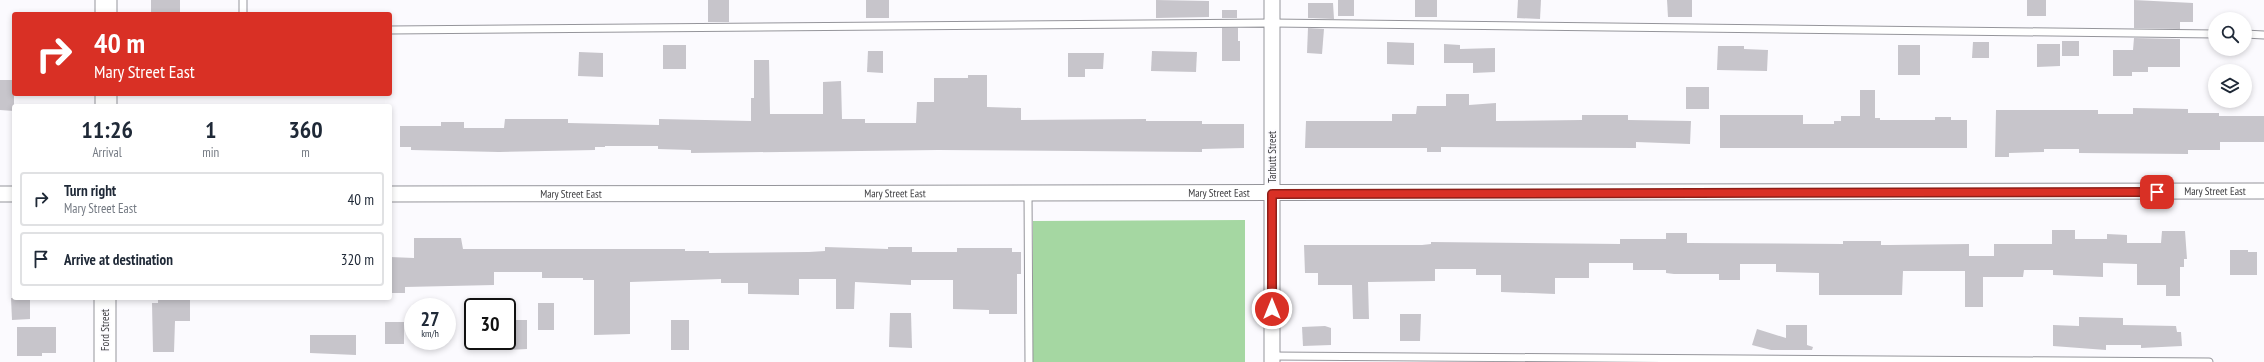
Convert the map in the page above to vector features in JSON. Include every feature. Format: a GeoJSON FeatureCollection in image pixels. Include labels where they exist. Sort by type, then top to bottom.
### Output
{"type":"FeatureCollection","features":[{"type":"Feature","properties":{"kind":"main road"},"geometry":{"type":"LineString","coordinates":[[106,0],[106,12]]}},
{"type":"Feature","properties":{"kind":"main road","name":"Ford Street"},"geometry":{"type":"LineString","coordinates":[[105,300],[105,362]]}},
{"type":"Feature","properties":{"kind":"street","name":"Tarbutt Street"},"geometry":{"type":"LineString","coordinates":[[1272,0],[1272,359]]}},
{"type":"Feature","properties":{"kind":"street","name":"Mary Street East"},"geometry":{"type":"LineString","coordinates":[[392,194],[1272,194],[2264,191]]}},
{"type":"Feature","properties":{"kind":"street"},"geometry":{"type":"LineString","coordinates":[[0,194],[12,194]]}},
{"type":"Feature","properties":{"kind":"lane"},"geometry":{"type":"LineString","coordinates":[[243,0],[243,12]]}},
{"type":"Feature","properties":{"kind":"lane"},"geometry":{"type":"LineString","coordinates":[[392,30],[1272,23],[2208,34]]}},
{"type":"Feature","properties":{"kind":"lane"},"geometry":{"type":"LineString","coordinates":[[2252,34],[2264,35]]}},
{"type":"Feature","properties":{"kind":"lane"},"geometry":{"type":"LineString","coordinates":[[1028,193],[1029,362]]}},
{"type":"Feature","properties":{"kind":"lane"},"geometry":{"type":"LineString","coordinates":[[1272,359],[2209,362]]}},
{"type":"Feature","properties":{"kind":"green space"},"geometry":{"type":"Polygon","coordinates":[[[1245,220],[1245,362],[1033,362],[1033,221],[1245,220]]]}},
{"type":"Feature","properties":{"kind":"building"},"geometry":{"type":"Polygon","coordinates":[[[151,0],[180,0],[180,12],[151,12],[151,0]]]}},
{"type":"Feature","properties":{"kind":"building"},"geometry":{"type":"Polygon","coordinates":[[[708,0],[729,0],[729,22],[708,22],[708,0]]]}},
{"type":"Feature","properties":{"kind":"building"},"geometry":{"type":"Polygon","coordinates":[[[866,0],[889,0],[889,18],[866,18],[866,0]]]}},
{"type":"Feature","properties":{"kind":"building"},"geometry":{"type":"Polygon","coordinates":[[[1156,0],[1209,1],[1209,17],[1156,18],[1156,0]]]}},
{"type":"Feature","properties":{"kind":"building"},"geometry":{"type":"Polygon","coordinates":[[[1338,0],[1354,0],[1354,16],[1338,16],[1338,0]]]}},
{"type":"Feature","properties":{"kind":"building"},"geometry":{"type":"Polygon","coordinates":[[[1415,0],[1437,0],[1437,17],[1415,17],[1415,0]]]}},
{"type":"Feature","properties":{"kind":"building"},"geometry":{"type":"Polygon","coordinates":[[[1518,0],[1541,0],[1540,19],[1517,18],[1518,0]]]}},
{"type":"Feature","properties":{"kind":"building"},"geometry":{"type":"Polygon","coordinates":[[[1667,0],[1692,0],[1692,17],[1668,17],[1667,0]]]}},
{"type":"Feature","properties":{"kind":"building"},"geometry":{"type":"Polygon","coordinates":[[[2027,0],[2046,0],[2046,16],[2027,16],[2027,0]]]}},
{"type":"Feature","properties":{"kind":"building"},"geometry":{"type":"Polygon","coordinates":[[[2134,0],[2193,3],[2193,22],[2180,22],[2180,29],[2134,28],[2134,0]]]}},
{"type":"Feature","properties":{"kind":"building"},"geometry":{"type":"Polygon","coordinates":[[[1308,3],[1333,3],[1334,19],[1308,18],[1308,3]]]}},
{"type":"Feature","properties":{"kind":"building"},"geometry":{"type":"Polygon","coordinates":[[[1222,10],[1237,10],[1237,18],[1222,18],[1222,10]]]}},
{"type":"Feature","properties":{"kind":"building"},"geometry":{"type":"Polygon","coordinates":[[[1222,28],[1238,28],[1238,41],[1240,41],[1240,61],[1222,61],[1222,28]]]}},
{"type":"Feature","properties":{"kind":"building"},"geometry":{"type":"Polygon","coordinates":[[[1308,28],[1324,29],[1322,54],[1307,53],[1308,28]]]}},
{"type":"Feature","properties":{"kind":"building"},"geometry":{"type":"Polygon","coordinates":[[[2134,38],[2180,39],[2180,67],[2148,67],[2148,72],[2132,72],[2132,76],[2113,76],[2113,50],[2133,50],[2134,38]]]}},
{"type":"Feature","properties":{"kind":"building"},"geometry":{"type":"Polygon","coordinates":[[[2062,41],[2079,41],[2079,56],[2062,56],[2062,41]]]}},
{"type":"Feature","properties":{"kind":"building"},"geometry":{"type":"Polygon","coordinates":[[[1387,42],[1414,43],[1414,65],[1387,64],[1387,42]]]}},
{"type":"Feature","properties":{"kind":"building"},"geometry":{"type":"Polygon","coordinates":[[[1973,42],[1989,42],[1989,58],[1972,58],[1973,42]]]}},
{"type":"Feature","properties":{"kind":"building"},"geometry":{"type":"Polygon","coordinates":[[[1444,44],[1460,45],[1460,49],[1495,48],[1495,72],[1473,73],[1473,63],[1444,63],[1444,44]]]}},
{"type":"Feature","properties":{"kind":"building"},"geometry":{"type":"Polygon","coordinates":[[[2037,44],[2060,44],[2060,66],[2037,67],[2037,44]]]}},
{"type":"Feature","properties":{"kind":"building"},"geometry":{"type":"Polygon","coordinates":[[[663,45],[686,45],[686,69],[663,69],[663,45]]]}},
{"type":"Feature","properties":{"kind":"building"},"geometry":{"type":"Polygon","coordinates":[[[1898,45],[1920,45],[1920,75],[1898,75],[1898,45]]]}},
{"type":"Feature","properties":{"kind":"building"},"geometry":{"type":"Polygon","coordinates":[[[1718,46],[1744,46],[1744,49],[1768,50],[1767,71],[1717,70],[1718,46]]]}},
{"type":"Feature","properties":{"kind":"building"},"geometry":{"type":"Polygon","coordinates":[[[868,51],[883,51],[883,73],[867,72],[868,51]]]}},
{"type":"Feature","properties":{"kind":"building"},"geometry":{"type":"Polygon","coordinates":[[[1152,51],[1197,52],[1196,72],[1151,71],[1152,51]]]}},
{"type":"Feature","properties":{"kind":"building"},"geometry":{"type":"Polygon","coordinates":[[[579,52],[603,53],[603,77],[578,76],[579,52]]]}},
{"type":"Feature","properties":{"kind":"building"},"geometry":{"type":"Polygon","coordinates":[[[1068,53],[1104,53],[1103,69],[1085,69],[1085,77],[1068,77],[1068,53]]]}},
{"type":"Feature","properties":{"kind":"building"},"geometry":{"type":"Polygon","coordinates":[[[754,60],[769,60],[770,114],[823,114],[823,82],[841,81],[842,119],[865,119],[865,123],[916,123],[917,102],[934,102],[934,78],[968,78],[968,75],[987,75],[987,107],[1021,108],[1021,120],[1146,119],[1146,121],[1202,121],[1202,124],[1244,124],[1244,148],[1202,149],[1202,152],[938,150],[691,153],[691,150],[658,149],[658,146],[605,146],[595,147],[595,150],[499,152],[411,150],[411,147],[400,147],[400,126],[441,126],[441,122],[464,122],[464,128],[504,128],[505,119],[568,119],[568,123],[659,125],[659,119],[751,121],[751,98],[754,98],[754,60]]]}},
{"type":"Feature","properties":{"kind":"building"},"geometry":{"type":"Polygon","coordinates":[[[0,80],[12,80],[12,96],[14,96],[14,104],[12,104],[12,111],[0,110],[0,80]]]}},
{"type":"Feature","properties":{"kind":"building"},"geometry":{"type":"Polygon","coordinates":[[[1686,87],[1709,87],[1709,109],[1686,109],[1686,87]]]}},
{"type":"Feature","properties":{"kind":"building"},"geometry":{"type":"Polygon","coordinates":[[[1860,90],[1875,90],[1875,118],[1880,118],[1880,120],[1935,120],[1935,117],[1951,117],[1951,120],[1967,120],[1967,148],[1720,148],[1720,115],[1803,115],[1803,124],[1834,124],[1834,121],[1841,121],[1841,116],[1860,116],[1860,90]]]}},
{"type":"Feature","properties":{"kind":"building"},"geometry":{"type":"Polygon","coordinates":[[[1446,94],[1469,94],[1469,105],[1496,103],[1496,121],[1582,120],[1582,115],[1628,115],[1628,120],[1691,121],[1690,144],[1636,142],[1636,148],[1441,147],[1441,152],[1427,152],[1427,148],[1305,148],[1306,121],[1392,121],[1392,114],[1416,114],[1417,106],[1446,106],[1446,94]]]}},
{"type":"Feature","properties":{"kind":"building"},"geometry":{"type":"Polygon","coordinates":[[[2133,108],[2188,109],[2188,113],[2219,113],[2219,116],[2264,116],[2264,142],[2220,142],[2220,150],[2188,150],[2188,154],[2079,153],[2079,149],[2044,149],[2044,152],[2009,153],[2009,157],[1995,157],[1996,110],[2098,110],[2098,114],[2133,114],[2133,108]]]}},
{"type":"Feature","properties":{"kind":"building"},"geometry":{"type":"Polygon","coordinates":[[[2052,230],[2075,230],[2075,239],[2107,239],[2107,234],[2127,235],[2127,243],[2161,243],[2162,231],[2185,231],[2187,259],[2184,259],[2184,267],[2180,267],[2180,296],[2166,296],[2166,285],[2137,285],[2137,264],[2103,263],[2103,277],[2053,275],[2053,270],[2024,270],[2023,277],[1983,277],[1983,307],[1965,307],[1965,271],[1903,271],[1902,295],[1819,295],[1819,273],[1776,272],[1776,264],[1740,264],[1740,280],[1719,280],[1719,274],[1674,274],[1666,273],[1666,270],[1633,270],[1633,263],[1589,263],[1589,278],[1555,278],[1555,294],[1501,292],[1501,275],[1476,275],[1476,269],[1435,269],[1435,281],[1368,282],[1369,319],[1353,319],[1352,285],[1318,285],[1318,273],[1305,273],[1304,245],[1422,245],[1431,244],[1431,242],[1620,244],[1620,239],[1666,239],[1666,233],[1687,233],[1687,243],[1843,244],[1843,241],[1881,241],[1881,245],[1969,244],[1969,256],[1994,256],[1994,244],[2052,244],[2052,230]]]}},
{"type":"Feature","properties":{"kind":"building"},"geometry":{"type":"Polygon","coordinates":[[[414,238],[461,238],[463,249],[685,249],[685,251],[709,251],[709,253],[809,252],[825,251],[825,247],[888,249],[888,247],[912,247],[912,252],[957,252],[957,248],[1012,248],[1012,252],[1021,252],[1021,274],[1017,274],[1017,314],[989,314],[989,310],[953,309],[953,280],[911,280],[911,285],[855,282],[854,309],[836,309],[836,279],[799,279],[799,295],[748,294],[748,283],[721,283],[721,279],[630,282],[630,334],[594,335],[594,280],[583,280],[583,278],[542,278],[542,272],[494,272],[494,285],[405,287],[405,293],[392,293],[392,257],[414,258],[414,238]]]}},
{"type":"Feature","properties":{"kind":"building"},"geometry":{"type":"Polygon","coordinates":[[[2230,250],[2248,250],[2248,252],[2257,252],[2257,275],[2230,275],[2230,250]]]}},
{"type":"Feature","properties":{"kind":"building"},"geometry":{"type":"Polygon","coordinates":[[[11,298],[12,300],[30,300],[30,319],[12,320],[11,298]]]}},
{"type":"Feature","properties":{"kind":"building"},"geometry":{"type":"Polygon","coordinates":[[[158,300],[190,300],[190,321],[175,321],[174,352],[153,352],[152,303],[158,303],[158,300]]]}},
{"type":"Feature","properties":{"kind":"building"},"geometry":{"type":"Polygon","coordinates":[[[538,303],[554,303],[554,330],[538,330],[538,303]]]}},
{"type":"Feature","properties":{"kind":"building"},"geometry":{"type":"Polygon","coordinates":[[[890,313],[911,313],[912,348],[889,347],[890,313]]]}},
{"type":"Feature","properties":{"kind":"building"},"geometry":{"type":"Polygon","coordinates":[[[1400,314],[1421,314],[1420,341],[1400,341],[1400,314]]]}},
{"type":"Feature","properties":{"kind":"building"},"geometry":{"type":"Polygon","coordinates":[[[2079,317],[2123,318],[2123,325],[2176,326],[2177,332],[2181,332],[2182,346],[2141,348],[2141,345],[2106,345],[2106,350],[2053,346],[2053,325],[2079,326],[2079,317]]]}},
{"type":"Feature","properties":{"kind":"building"},"geometry":{"type":"Polygon","coordinates":[[[516,320],[527,320],[527,349],[516,350],[516,320]]]}},
{"type":"Feature","properties":{"kind":"building"},"geometry":{"type":"Polygon","coordinates":[[[671,320],[689,320],[689,350],[671,350],[671,320]]]}},
{"type":"Feature","properties":{"kind":"building"},"geometry":{"type":"Polygon","coordinates":[[[385,322],[404,322],[404,344],[385,344],[385,322]]]}},
{"type":"Feature","properties":{"kind":"building"},"geometry":{"type":"Polygon","coordinates":[[[1786,325],[1807,325],[1807,345],[1813,347],[1812,350],[1771,350],[1752,345],[1757,329],[1786,338],[1786,325]]]}},
{"type":"Feature","properties":{"kind":"building"},"geometry":{"type":"Polygon","coordinates":[[[1325,326],[1331,328],[1331,345],[1303,346],[1302,327],[1325,326]]]}},
{"type":"Feature","properties":{"kind":"building"},"geometry":{"type":"Polygon","coordinates":[[[17,327],[56,327],[56,353],[42,353],[42,356],[17,356],[17,327]]]}},
{"type":"Feature","properties":{"kind":"building"},"geometry":{"type":"Polygon","coordinates":[[[310,335],[356,335],[356,355],[310,353],[310,335]]]}},
{"type":"Feature","properties":{"kind":"route"},"geometry":{"type":"LineString","coordinates":[[1272,309],[1272,194],[2157,192]]}}]}
